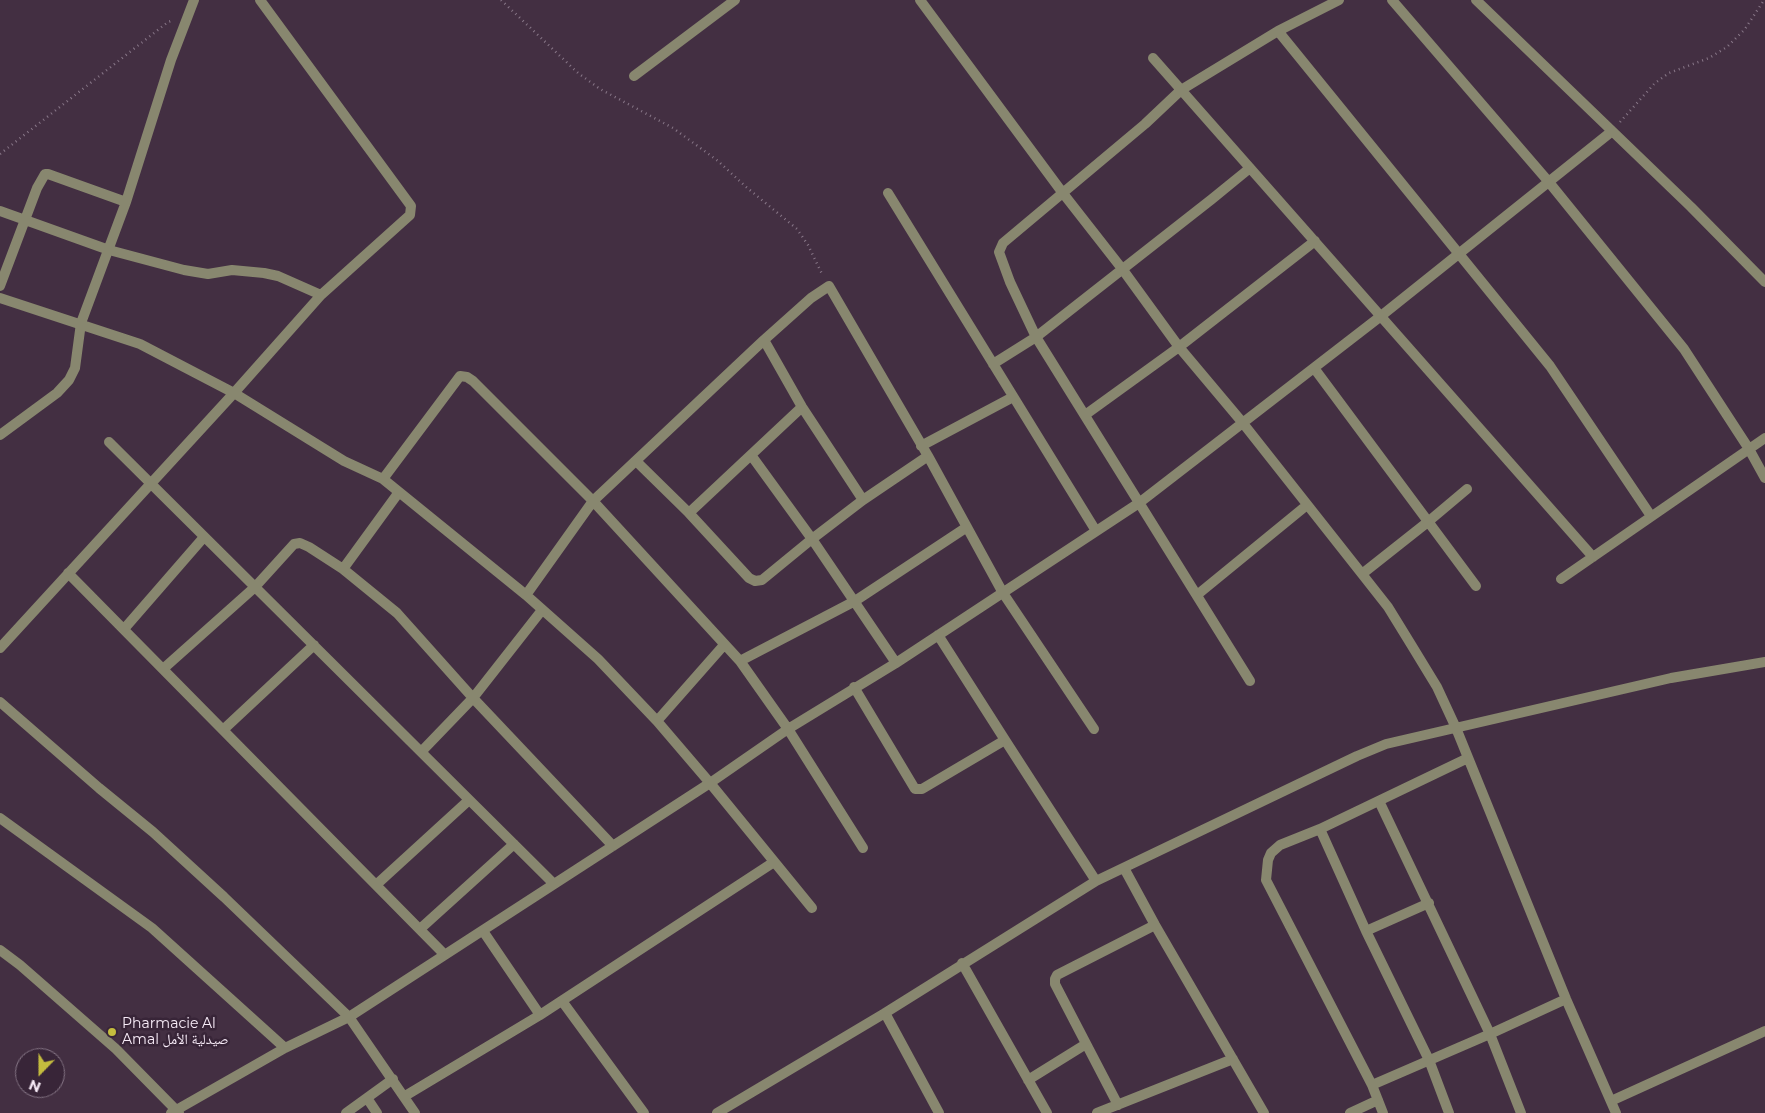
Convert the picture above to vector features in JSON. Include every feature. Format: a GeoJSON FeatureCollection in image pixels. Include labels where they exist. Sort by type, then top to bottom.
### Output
{"type":"FeatureCollection","features":[{"type":"Feature","properties":{"kind":"street"},"geometry":{"type":"LineString","coordinates":[[0,435],[57,393],[69,380],[74,368],[81,323],[126,202],[149,126],[194,0]]}},
{"type":"Feature","properties":{"kind":"street"},"geometry":{"type":"LineString","coordinates":[[0,648],[321,295],[410,216],[411,206],[260,0]]}},
{"type":"Feature","properties":{"kind":"street"},"geometry":{"type":"LineString","coordinates":[[634,76],[735,0]]}},
{"type":"Feature","properties":{"kind":"street"},"geometry":{"type":"LineString","coordinates":[[920,0],[1178,346],[1242,422],[1388,608],[1417,654],[1437,687],[1456,728],[1566,998],[1616,1113]]}},
{"type":"Feature","properties":{"kind":"street"},"geometry":{"type":"LineString","coordinates":[[1250,681],[1036,337],[999,252],[1003,243],[1145,124],[1181,90],[1278,31],[1339,0]]}},
{"type":"Feature","properties":{"kind":"street"},"geometry":{"type":"LineString","coordinates":[[1392,0],[1548,181],[1684,348],[1749,449],[1765,478]]}},
{"type":"Feature","properties":{"kind":"street"},"geometry":{"type":"LineString","coordinates":[[1476,0],[1691,207],[1765,282]]}},
{"type":"Feature","properties":{"kind":"street"},"geometry":{"type":"LineString","coordinates":[[1278,31],[1550,366],[1651,516]]}},
{"type":"Feature","properties":{"kind":"street"},"geometry":{"type":"LineString","coordinates":[[1153,58],[1593,557]]}},
{"type":"Feature","properties":{"kind":"street"},"geometry":{"type":"LineString","coordinates":[[0,950],[20,965],[116,1049],[176,1112],[284,1048],[349,1017],[710,784],[788,729],[896,663],[1139,503],[1381,316],[1611,132]]}},
{"type":"Feature","properties":{"kind":"street"},"geometry":{"type":"LineString","coordinates":[[993,364],[1036,337],[1250,168]]}},
{"type":"Feature","properties":{"kind":"street"},"geometry":{"type":"LineString","coordinates":[[0,286],[42,177],[48,174],[126,202]]}},
{"type":"Feature","properties":{"kind":"street"},"geometry":{"type":"LineString","coordinates":[[888,193],[1096,531]]}},
{"type":"Feature","properties":{"kind":"street"},"geometry":{"type":"LineString","coordinates":[[0,211],[109,250],[184,270],[208,274],[232,270],[264,273],[278,276],[321,295]]}},
{"type":"Feature","properties":{"kind":"street"},"geometry":{"type":"LineString","coordinates":[[1085,415],[1315,241]]}},
{"type":"Feature","properties":{"kind":"street"},"geometry":{"type":"LineString","coordinates":[[526,596],[592,501],[764,340],[811,298],[828,286],[928,456],[1003,593],[1094,729]]}},
{"type":"Feature","properties":{"kind":"street"},"geometry":{"type":"LineString","coordinates":[[0,298],[81,323],[140,344],[234,392],[344,461],[383,479],[526,596],[598,659],[710,784],[812,908]]}},
{"type":"Feature","properties":{"kind":"street"},"geometry":{"type":"LineString","coordinates":[[764,340],[802,407],[863,500]]}},
{"type":"Feature","properties":{"kind":"street"},"geometry":{"type":"LineString","coordinates":[[1314,368],[1476,586]]}},
{"type":"Feature","properties":{"kind":"street"},"geometry":{"type":"LineString","coordinates":[[383,479],[460,376],[473,381],[592,501],[740,660],[788,729],[863,848]]}},
{"type":"Feature","properties":{"kind":"street"},"geometry":{"type":"LineString","coordinates":[[921,446],[1014,397]]}},
{"type":"Feature","properties":{"kind":"street"},"geometry":{"type":"LineString","coordinates":[[689,513],[802,407]]}},
{"type":"Feature","properties":{"kind":"street"},"geometry":{"type":"LineString","coordinates":[[1561,579],[1765,438]]}},
{"type":"Feature","properties":{"kind":"street"},"geometry":{"type":"LineString","coordinates":[[109,442],[554,884]]}},
{"type":"Feature","properties":{"kind":"street"},"geometry":{"type":"LineString","coordinates":[[751,455],[812,539],[896,663]]}},
{"type":"Feature","properties":{"kind":"street"},"geometry":{"type":"LineString","coordinates":[[636,461],[689,513],[749,578],[755,581],[762,580],[863,500],[928,456]]}},
{"type":"Feature","properties":{"kind":"street"},"geometry":{"type":"LineString","coordinates":[[1362,574],[1429,522],[1467,489]]}},
{"type":"Feature","properties":{"kind":"street"},"geometry":{"type":"LineString","coordinates":[[343,569],[399,492]]}},
{"type":"Feature","properties":{"kind":"street"},"geometry":{"type":"LineString","coordinates":[[1197,595],[1307,505]]}},
{"type":"Feature","properties":{"kind":"street"},"geometry":{"type":"LineString","coordinates":[[740,660],[855,601],[967,527]]}},
{"type":"Feature","properties":{"kind":"street"},"geometry":{"type":"LineString","coordinates":[[124,629],[204,537]]}},
{"type":"Feature","properties":{"kind":"street"},"geometry":{"type":"LineString","coordinates":[[163,669],[255,587],[294,544],[300,543],[343,569],[397,613],[473,698],[613,846]]}},
{"type":"Feature","properties":{"kind":"street"},"geometry":{"type":"LineString","coordinates":[[68,572],[445,955]]}},
{"type":"Feature","properties":{"kind":"street"},"geometry":{"type":"LineString","coordinates":[[420,752],[473,698],[542,610]]}},
{"type":"Feature","properties":{"kind":"street"},"geometry":{"type":"LineString","coordinates":[[938,635],[1096,881]]}},
{"type":"Feature","properties":{"kind":"street"},"geometry":{"type":"LineString","coordinates":[[656,722],[724,645]]}},
{"type":"Feature","properties":{"kind":"street"},"geometry":{"type":"LineString","coordinates":[[223,730],[314,646]]}},
{"type":"Feature","properties":{"kind":"street"},"geometry":{"type":"LineString","coordinates":[[718,1113],[885,1013],[962,963],[1096,881],[1357,756],[1386,744],[1671,678],[1765,662]]}},
{"type":"Feature","properties":{"kind":"street"},"geometry":{"type":"LineString","coordinates":[[854,687],[915,789],[922,789],[1005,740]]}},
{"type":"Feature","properties":{"kind":"street"},"geometry":{"type":"LineString","coordinates":[[0,702],[99,788],[154,832],[349,1017],[415,1113]]}},
{"type":"Feature","properties":{"kind":"street"},"geometry":{"type":"LineString","coordinates":[[1383,1113],[1372,1085],[1266,880],[1268,860],[1271,853],[1280,845],[1320,829],[1468,758]]}},
{"type":"Feature","properties":{"kind":"street"},"geometry":{"type":"LineString","coordinates":[[376,885],[469,800]]}},
{"type":"Feature","properties":{"kind":"street"},"geometry":{"type":"LineString","coordinates":[[1379,801],[1490,1034],[1521,1113]]}},
{"type":"Feature","properties":{"kind":"street"},"geometry":{"type":"LineString","coordinates":[[0,818],[152,928],[284,1048]]}},
{"type":"Feature","properties":{"kind":"street"},"geometry":{"type":"LineString","coordinates":[[1320,829],[1366,931],[1429,1060],[1450,1113]]}},
{"type":"Feature","properties":{"kind":"street"},"geometry":{"type":"LineString","coordinates":[[420,930],[514,844]]}},
{"type":"Feature","properties":{"kind":"street"},"geometry":{"type":"LineString","coordinates":[[405,1096],[540,1015],[774,862]]}},
{"type":"Feature","properties":{"kind":"street"},"geometry":{"type":"LineString","coordinates":[[1124,868],[1264,1113]]}},
{"type":"Feature","properties":{"kind":"street"},"geometry":{"type":"LineString","coordinates":[[1366,931],[1429,903]]}},
{"type":"Feature","properties":{"kind":"street"},"geometry":{"type":"LineString","coordinates":[[1118,1104],[1055,984],[1056,977],[1155,925]]}},
{"type":"Feature","properties":{"kind":"street"},"geometry":{"type":"LineString","coordinates":[[483,930],[540,1015]]}},
{"type":"Feature","properties":{"kind":"street"},"geometry":{"type":"LineString","coordinates":[[962,963],[1047,1113]]}},
{"type":"Feature","properties":{"kind":"street"},"geometry":{"type":"LineString","coordinates":[[1372,1085],[1490,1034],[1566,998]]}},
{"type":"Feature","properties":{"kind":"street"},"geometry":{"type":"LineString","coordinates":[[562,1001],[644,1113]]}},
{"type":"Feature","properties":{"kind":"street"},"geometry":{"type":"LineString","coordinates":[[885,1013],[939,1113]]}},
{"type":"Feature","properties":{"kind":"street"},"geometry":{"type":"LineString","coordinates":[[1611,1101],[1765,1031]]}},
{"type":"Feature","properties":{"kind":"street"},"geometry":{"type":"LineString","coordinates":[[1028,1080],[1086,1044]]}},
{"type":"Feature","properties":{"kind":"street"},"geometry":{"type":"LineString","coordinates":[[1097,1113],[1233,1059]]}},
{"type":"Feature","properties":{"kind":"street"},"geometry":{"type":"LineString","coordinates":[[346,1113],[393,1079]]}},
{"type":"Feature","properties":{"kind":"street"},"geometry":{"type":"LineString","coordinates":[[367,1098],[377,1113]]}},
{"type":"Feature","properties":{"kind":"street"},"geometry":{"type":"LineString","coordinates":[[1350,1113],[1378,1100]]}},
{"type":"Feature","properties":{"kind":"path"},"geometry":{"type":"LineString","coordinates":[[501,0],[578,73],[600,89],[673,128],[695,143],[787,220],[797,229],[808,245],[828,286]]}},
{"type":"Feature","properties":{"kind":"path"},"geometry":{"type":"LineString","coordinates":[[1611,132],[1641,98],[1662,78],[1683,66],[1709,58],[1727,47],[1745,29],[1764,0]]}},
{"type":"Feature","properties":{"kind":"path"},"geometry":{"type":"LineString","coordinates":[[0,154],[168,22],[187,16]]}},
{"type":"Feature","properties":{"kind":"place","name":"Pharmacie Al Amal صيدلية الأمل"},"geometry":{"type":"Point","coordinates":[112,1032]}}]}
